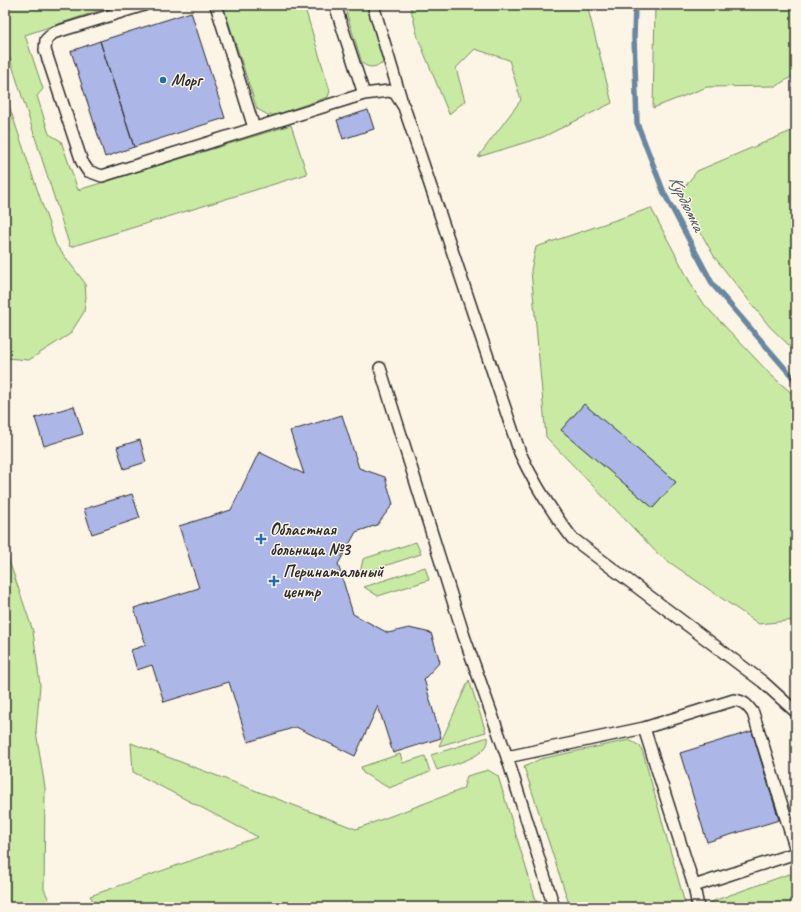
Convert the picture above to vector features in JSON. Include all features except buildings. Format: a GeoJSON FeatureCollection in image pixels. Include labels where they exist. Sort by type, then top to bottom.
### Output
{"type":"FeatureCollection","features":[{"type":"Feature","properties":{"kind":"lane"},"geometry":{"type":"LineString","coordinates":[[144,5],[53,33],[46,40],[45,50],[82,162],[88,171],[102,176],[364,94],[388,91],[395,93],[401,99]]}},
{"type":"Feature","properties":{"kind":"lane"},"geometry":{"type":"LineString","coordinates":[[216,5],[254,128]]}},
{"type":"Feature","properties":{"kind":"lane"},"geometry":{"type":"LineString","coordinates":[[335,5],[364,94]]}},
{"type":"Feature","properties":{"kind":"lane"},"geometry":{"type":"LineString","coordinates":[[373,5],[401,99],[520,453],[527,468],[560,523],[572,538],[763,682],[796,712]]}},
{"type":"Feature","properties":{"kind":"lane"},"geometry":{"type":"LineString","coordinates":[[380,368],[464,636],[507,757],[554,907]]}},
{"type":"Feature","properties":{"kind":"lane"},"geometry":{"type":"LineString","coordinates":[[507,757],[644,728],[734,700],[741,701],[748,705],[752,713],[796,851],[694,886]]}},
{"type":"Feature","properties":{"kind":"lane"},"geometry":{"type":"LineString","coordinates":[[644,728],[694,886],[698,907]]}},
{"type":"Feature","properties":{"kind":"green space"},"geometry":{"type":"Polygon","coordinates":[[[5,5],[113,5],[25,35],[43,89],[37,96],[49,134],[61,141],[78,190],[291,125],[307,174],[70,247],[5,43],[5,5]]]}},
{"type":"Feature","properties":{"kind":"green space"},"geometry":{"type":"Polygon","coordinates":[[[223,5],[304,5],[330,91],[328,97],[275,115],[268,115],[257,109],[223,5]]]}},
{"type":"Feature","properties":{"kind":"green space"},"geometry":{"type":"Polygon","coordinates":[[[344,5],[367,5],[384,59],[382,64],[372,67],[362,63],[344,5]]]}},
{"type":"Feature","properties":{"kind":"green space"},"geometry":{"type":"Polygon","coordinates":[[[410,5],[587,5],[612,103],[543,137],[478,157],[521,100],[509,60],[475,49],[456,68],[465,101],[449,114],[418,38],[410,5]]]}},
{"type":"Feature","properties":{"kind":"green space"},"geometry":{"type":"Polygon","coordinates":[[[655,5],[786,5],[796,8],[796,74],[776,86],[707,87],[653,108],[655,5]]]}},
{"type":"Feature","properties":{"kind":"green space"},"geometry":{"type":"Polygon","coordinates":[[[5,94],[56,245],[85,283],[86,297],[84,312],[70,334],[29,360],[5,358],[5,94]]]}},
{"type":"Feature","properties":{"kind":"green space"},"geometry":{"type":"Polygon","coordinates":[[[796,129],[796,352],[770,327],[715,258],[679,194],[697,171],[796,129]]]}},
{"type":"Feature","properties":{"kind":"green space"},"geometry":{"type":"Polygon","coordinates":[[[651,208],[699,299],[771,375],[796,397],[796,620],[759,624],[659,555],[546,437],[531,270],[536,247],[651,208]]]}},
{"type":"Feature","properties":{"kind":"green space"},"geometry":{"type":"Polygon","coordinates":[[[416,542],[421,554],[360,574],[363,559],[416,542]]]}},
{"type":"Feature","properties":{"kind":"green space"},"geometry":{"type":"Polygon","coordinates":[[[5,549],[33,631],[40,685],[36,731],[45,788],[44,889],[52,907],[5,907],[5,549]]]}},
{"type":"Feature","properties":{"kind":"green space"},"geometry":{"type":"Polygon","coordinates":[[[425,567],[429,580],[378,596],[364,587],[425,567]]]}},
{"type":"Feature","properties":{"kind":"green space"},"geometry":{"type":"Polygon","coordinates":[[[469,680],[486,732],[439,746],[469,680]]]}},
{"type":"Feature","properties":{"kind":"green space"},"geometry":{"type":"Polygon","coordinates":[[[488,737],[488,744],[477,754],[469,759],[437,770],[431,755],[488,737]]]}},
{"type":"Feature","properties":{"kind":"green space"},"geometry":{"type":"Polygon","coordinates":[[[629,740],[640,746],[643,753],[686,907],[570,907],[524,767],[540,759],[629,740]]]}},
{"type":"Feature","properties":{"kind":"green space"},"geometry":{"type":"Polygon","coordinates":[[[131,743],[356,829],[463,789],[467,776],[488,770],[498,776],[538,907],[97,907],[90,896],[258,837],[133,772],[131,743]]]}},
{"type":"Feature","properties":{"kind":"green space"},"geometry":{"type":"Polygon","coordinates":[[[400,754],[403,763],[425,756],[430,772],[389,788],[363,773],[361,767],[400,754]]]}},
{"type":"Feature","properties":{"kind":"green space"},"geometry":{"type":"Polygon","coordinates":[[[789,874],[796,877],[796,907],[752,907],[751,904],[741,907],[707,907],[709,903],[716,900],[789,874]]]}},
{"type":"Feature","properties":{"kind":"waterway","name":"Курдюмка"},"geometry":{"type":"LineString","coordinates":[[635,5],[634,37],[637,123],[664,193],[713,285],[796,381]]}},
{"type":"Feature","properties":{"kind":"place","name":"Морг"},"geometry":{"type":"Point","coordinates":[163,80]}},
{"type":"Feature","properties":{"kind":"place","name":"Областная больница №3"},"geometry":{"type":"Point","coordinates":[261,539]}},
{"type":"Feature","properties":{"kind":"place","name":"Перинатальный центр"},"geometry":{"type":"Point","coordinates":[274,581]}}]}
